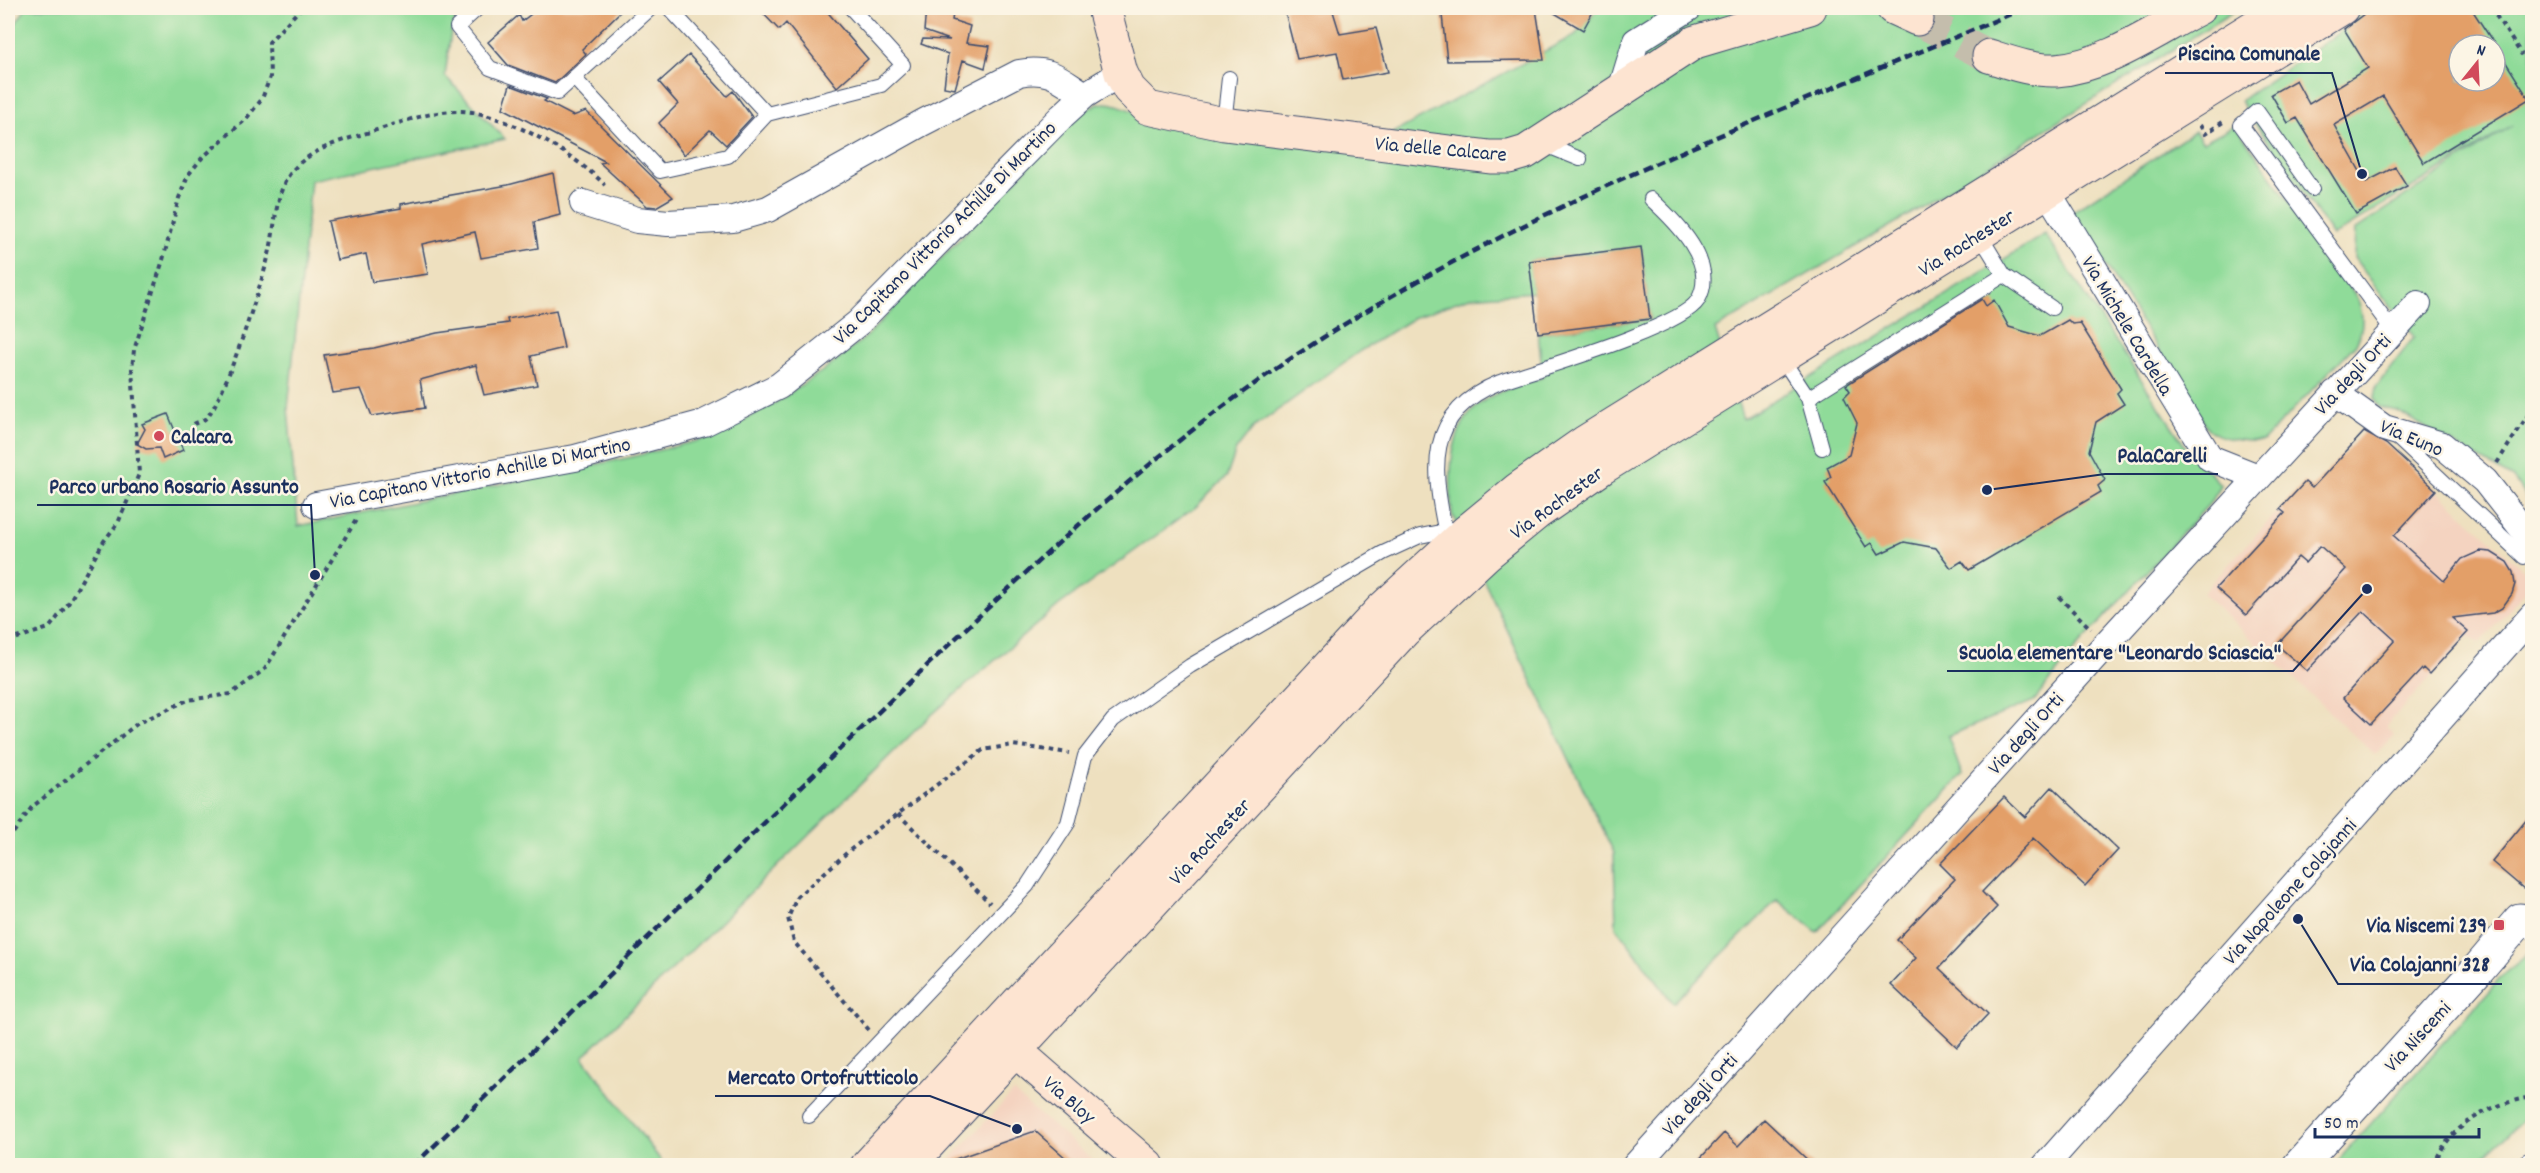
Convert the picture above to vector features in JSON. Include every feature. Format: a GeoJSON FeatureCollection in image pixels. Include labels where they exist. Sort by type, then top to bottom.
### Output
{"type":"FeatureCollection","features":[{"type":"Feature","properties":{"kind":"main road","name":"Via delle Calcare"},"geometry":{"type":"LineString","coordinates":[[1104,8],[1121,73],[1129,89],[1148,108],[1224,124],[1490,157],[1509,157],[1541,144],[1695,42],[1810,8]]}},
{"type":"Feature","properties":{"kind":"main road"},"geometry":{"type":"LineString","coordinates":[[1989,56],[2023,67],[2057,70],[2103,58],[2199,8]]}},
{"type":"Feature","properties":{"kind":"main road","name":"Via Rochester"},"geometry":{"type":"LineString","coordinates":[[908,1166],[1004,1041],[1339,654],[1447,539],[1585,442],[2284,8]]}},
{"type":"Feature","properties":{"kind":"main road","name":"Via Rochester"},"geometry":{"type":"LineString","coordinates":[[867,1166],[1004,1041],[1361,675],[1487,554],[1537,513],[1602,468],[1979,234],[2332,10]]}},
{"type":"Feature","properties":{"kind":"main road","name":"Via Bloy"},"geometry":{"type":"LineString","coordinates":[[1004,1041],[1148,1166]]}},
{"type":"Feature","properties":{"kind":"street"},"geometry":{"type":"LineString","coordinates":[[1621,90],[1636,41],[1689,8]]}},
{"type":"Feature","properties":{"kind":"street"},"geometry":{"type":"LineString","coordinates":[[583,203],[637,220],[696,224],[733,219],[768,209],[922,123],[1019,73],[1036,70],[1052,73],[1085,95]]}},
{"type":"Feature","properties":{"kind":"street","name":"Via Capitano Vittorio Achille Di Martino"},"geometry":{"type":"LineString","coordinates":[[316,505],[575,458],[704,423],[779,386],[858,323],[1085,95],[1121,73]]}},
{"type":"Feature","properties":{"kind":"street","name":"Via Michele Cardella"},"geometry":{"type":"LineString","coordinates":[[2047,191],[2210,458],[2258,477]]}},
{"type":"Feature","properties":{"kind":"street","name":"Via degli Orti"},"geometry":{"type":"LineString","coordinates":[[1635,1166],[2106,644],[2418,304]]}},
{"type":"Feature","properties":{"kind":"street","name":"Via Euno"},"geometry":{"type":"LineString","coordinates":[[2335,393],[2387,429],[2442,445],[2485,481],[2528,549]]}},
{"type":"Feature","properties":{"kind":"street","name":"Via Napoleone Colajanni"},"geometry":{"type":"LineString","coordinates":[[2045,1166],[2532,616]]}},
{"type":"Feature","properties":{"kind":"street","name":"Via Niscemi"},"geometry":{"type":"LineString","coordinates":[[2299,1166],[2528,915]]}},
{"type":"Feature","properties":{"kind":"lane"},"geometry":{"type":"LineString","coordinates":[[478,8],[457,27],[490,68],[557,93],[651,8]]}},
{"type":"Feature","properties":{"kind":"lane"},"geometry":{"type":"LineString","coordinates":[[669,8],[767,114]]}},
{"type":"Feature","properties":{"kind":"lane"},"geometry":{"type":"LineString","coordinates":[[574,78],[660,171],[729,156],[767,114],[881,85],[903,65],[851,8]]}},
{"type":"Feature","properties":{"kind":"lane"},"geometry":{"type":"LineString","coordinates":[[1224,124],[1229,78]]}},
{"type":"Feature","properties":{"kind":"lane"},"geometry":{"type":"LineString","coordinates":[[2312,189],[2257,111],[2241,125],[2393,331]]}},
{"type":"Feature","properties":{"kind":"lane"},"geometry":{"type":"LineString","coordinates":[[1541,144],[1580,159]]}},
{"type":"Feature","properties":{"kind":"lane"},"geometry":{"type":"LineString","coordinates":[[810,1116],[1028,886],[1068,823],[1085,756],[1113,720],[1190,666],[1383,554],[1420,536],[1447,539],[1435,474],[1437,450],[1446,426],[1459,406],[1477,392],[1656,327],[1686,312],[1698,300],[1704,282],[1698,258],[1690,242],[1672,219],[1651,199]]}},
{"type":"Feature","properties":{"kind":"lane"},"geometry":{"type":"LineString","coordinates":[[1979,234],[2004,275],[2052,308]]}},
{"type":"Feature","properties":{"kind":"lane"},"geometry":{"type":"LineString","coordinates":[[1808,398],[2004,275]]}},
{"type":"Feature","properties":{"kind":"lane"},"geometry":{"type":"LineString","coordinates":[[1781,357],[1808,398],[1822,448]]}},
{"type":"Feature","properties":{"kind":"lane"},"geometry":{"type":"LineString","coordinates":[[2387,429],[2528,549]]}},
{"type":"Feature","properties":{"kind":"path"},"geometry":{"type":"LineString","coordinates":[[8,641],[49,628],[68,604],[104,540],[118,523],[139,474],[132,369],[134,350],[163,260],[178,198],[188,175],[202,158],[246,118],[262,99],[270,76],[269,42],[301,8]]}},
{"type":"Feature","properties":{"kind":"path"},"geometry":{"type":"LineString","coordinates":[[2491,8],[2522,56]]}},
{"type":"Feature","properties":{"kind":"path"},"geometry":{"type":"LineString","coordinates":[[194,424],[205,419],[218,401],[235,356],[268,256],[285,182],[297,166],[314,153],[344,140],[457,111],[490,116],[557,148],[609,190]]}},
{"type":"Feature","properties":{"kind":"path"},"geometry":{"type":"LineString","coordinates":[[2485,481],[2532,409]]}},
{"type":"Feature","properties":{"kind":"path"},"geometry":{"type":"LineString","coordinates":[[8,840],[33,807],[138,723],[188,700],[231,694],[265,669],[371,495]]}},
{"type":"Feature","properties":{"kind":"path"},"geometry":{"type":"LineString","coordinates":[[2059,597],[2106,644]]}},
{"type":"Feature","properties":{"kind":"path"},"geometry":{"type":"LineString","coordinates":[[879,1042],[794,942],[788,918],[797,897],[850,850],[983,750],[1013,745],[1085,756]]}},
{"type":"Feature","properties":{"kind":"path"},"geometry":{"type":"LineString","coordinates":[[898,814],[1000,914]]}},
{"type":"Feature","properties":{"kind":"path"},"geometry":{"type":"LineString","coordinates":[[2434,1166],[2447,1141],[2461,1128],[2494,1106],[2532,1097]]}},
{"type":"Feature","properties":{"kind":"shaded area"},"geometry":{"type":"Polygon","coordinates":[[[2368,427],[2532,578],[2532,585],[2479,643],[2469,635],[2386,726],[2394,735],[2375,755],[2202,593],[2305,482],[2312,488],[2368,427]]]}},
{"type":"Feature","properties":{"kind":"shaded area"},"geometry":{"type":"Polygon","coordinates":[[[1013,1092],[1099,1165],[944,1166],[1013,1092]]]}},
{"type":"Feature","properties":{"kind":"green space"},"geometry":{"type":"Polygon","coordinates":[[[26,8],[459,8],[451,32],[445,76],[505,139],[311,180],[288,408],[298,526],[627,458],[713,437],[778,401],[834,363],[867,336],[1072,121],[1090,108],[1103,103],[1117,105],[1138,113],[1358,152],[1575,35],[1599,8],[2239,8],[1914,212],[1715,329],[1728,372],[2310,8],[2317,8],[1729,375],[1743,419],[2045,234],[2187,449],[2221,485],[2210,503],[2079,645],[2034,701],[1948,736],[1962,775],[1817,932],[1777,900],[1673,1003],[1616,927],[1614,853],[1452,514],[1451,472],[1455,444],[1460,430],[1466,418],[1475,408],[1498,393],[1543,377],[1538,333],[1650,319],[1641,247],[1530,261],[1533,292],[1470,297],[1415,317],[1360,351],[1253,428],[1236,450],[1227,476],[1196,507],[1059,605],[928,718],[583,1057],[665,1166],[8,1165],[8,35],[26,8]]]}},
{"type":"Feature","properties":{"kind":"green space"},"geometry":{"type":"Polygon","coordinates":[[[2372,8],[2532,8],[2532,507],[2513,478],[2397,411],[2379,407],[2374,398],[2376,387],[2414,337],[2354,258],[2355,230],[2513,125],[2333,236],[2240,101],[2344,29],[2342,25],[2372,8]]]}},
{"type":"Feature","properties":{"kind":"green space"},"geometry":{"type":"Polygon","coordinates":[[[2235,125],[2354,293],[2362,318],[2361,331],[2356,344],[2263,441],[2227,438],[2208,429],[2072,212],[2195,131],[2203,142],[2235,125]]]}},
{"type":"Feature","properties":{"kind":"green space"},"geometry":{"type":"Polygon","coordinates":[[[2532,951],[2532,1112],[2474,1165],[2334,1165],[2505,973],[2532,951]]]}},
{"type":"Feature","properties":{"kind":"building"},"geometry":{"type":"Polygon","coordinates":[[[539,8],[624,8],[582,49],[586,54],[555,83],[508,65],[488,42],[519,15],[522,21],[539,8]]]}},
{"type":"Feature","properties":{"kind":"building"},"geometry":{"type":"Polygon","coordinates":[[[758,8],[824,8],[868,59],[837,87],[786,23],[779,30],[758,8]]]}},
{"type":"Feature","properties":{"kind":"building"},"geometry":{"type":"Polygon","coordinates":[[[926,8],[954,8],[952,20],[970,26],[966,43],[990,46],[985,68],[963,60],[955,89],[944,87],[948,54],[921,44],[923,39],[950,40],[924,31],[926,8]]]}},
{"type":"Feature","properties":{"kind":"building"},"geometry":{"type":"Polygon","coordinates":[[[1284,8],[1332,8],[1340,34],[1376,28],[1388,72],[1343,80],[1337,52],[1297,59],[1284,8]]]}},
{"type":"Feature","properties":{"kind":"building"},"geometry":{"type":"Polygon","coordinates":[[[1546,8],[1595,8],[1583,30],[1546,8]]]}},
{"type":"Feature","properties":{"kind":"building"},"geometry":{"type":"Polygon","coordinates":[[[2372,8],[2471,8],[2487,33],[2447,33],[2447,93],[2507,93],[2507,64],[2529,99],[2424,163],[2383,96],[2334,125],[2366,182],[2395,167],[2407,186],[2356,214],[2297,118],[2288,123],[2271,94],[2296,80],[2309,104],[2368,68],[2344,29],[2372,8]]]}},
{"type":"Feature","properties":{"kind":"building"},"geometry":{"type":"Polygon","coordinates":[[[1536,9],[1544,60],[1447,61],[1442,15],[1536,9]]]}},
{"type":"Feature","properties":{"kind":"building"},"geometry":{"type":"Polygon","coordinates":[[[689,55],[727,96],[733,91],[752,117],[726,145],[710,130],[684,155],[659,123],[678,104],[659,82],[689,55]]]}},
{"type":"Feature","properties":{"kind":"building"},"geometry":{"type":"Polygon","coordinates":[[[510,85],[547,99],[544,101],[573,116],[586,111],[673,197],[656,207],[647,206],[600,163],[606,162],[503,108],[510,85]]]}},
{"type":"Feature","properties":{"kind":"building"},"geometry":{"type":"Polygon","coordinates":[[[553,173],[560,215],[534,222],[538,248],[481,258],[475,232],[422,244],[428,274],[372,282],[366,254],[337,260],[328,221],[401,208],[401,204],[508,185],[553,173]]]}},
{"type":"Feature","properties":{"kind":"building"},"geometry":{"type":"Polygon","coordinates":[[[1641,247],[1650,319],[1538,333],[1529,261],[1641,247]]]}},
{"type":"Feature","properties":{"kind":"building"},"geometry":{"type":"Polygon","coordinates":[[[1982,299],[1986,306],[1994,300],[2009,327],[2040,336],[2068,320],[2072,324],[2080,323],[2121,389],[2117,393],[2124,404],[2096,422],[2089,451],[2105,480],[2098,486],[2101,492],[1969,570],[1962,561],[1951,568],[1936,548],[1904,542],[1879,554],[1872,543],[1866,547],[1825,482],[1831,477],[1827,467],[1849,455],[1857,423],[1844,397],[1850,391],[1846,385],[1982,299]]]}},
{"type":"Feature","properties":{"kind":"building"},"geometry":{"type":"Polygon","coordinates":[[[556,310],[564,348],[531,356],[537,385],[484,395],[476,365],[420,380],[425,408],[372,416],[361,389],[333,393],[324,355],[374,348],[437,333],[508,323],[507,319],[556,310]]]}},
{"type":"Feature","properties":{"kind":"building","name":"Calcara"},"geometry":{"type":"Polygon","coordinates":[[[168,414],[183,450],[163,459],[159,448],[146,449],[137,444],[145,429],[142,424],[168,414]]]}},
{"type":"Feature","properties":{"kind":"building"},"geometry":{"type":"Polygon","coordinates":[[[2364,432],[2386,444],[2436,490],[2394,536],[2444,581],[2462,559],[2480,551],[2491,552],[2507,562],[2513,572],[2515,584],[2512,594],[2502,608],[2493,613],[2452,618],[2468,632],[2429,674],[2423,668],[2371,724],[2343,698],[2395,640],[2363,611],[2307,671],[2277,645],[2346,569],[2320,546],[2305,563],[2298,557],[2246,615],[2216,588],[2285,513],[2280,509],[2305,482],[2312,488],[2364,432]]]}},
{"type":"Feature","properties":{"kind":"building"},"geometry":{"type":"Polygon","coordinates":[[[2052,787],[2118,850],[2085,886],[2033,838],[1982,892],[1997,907],[1939,968],[1988,1014],[1957,1047],[1891,985],[1916,958],[1897,940],[1955,879],[1940,864],[2004,797],[2025,817],[2052,787]]]}},
{"type":"Feature","properties":{"kind":"building"},"geometry":{"type":"Polygon","coordinates":[[[2532,813],[2532,879],[2524,889],[2492,862],[2532,813]]]}},
{"type":"Feature","properties":{"kind":"building"},"geometry":{"type":"Polygon","coordinates":[[[1764,1119],[1814,1166],[1693,1166],[1724,1133],[1738,1146],[1764,1119]]]}},
{"type":"Feature","properties":{"kind":"building"},"geometry":{"type":"Polygon","coordinates":[[[1035,1131],[1075,1166],[945,1166],[944,1163],[1035,1131]]]}},
{"type":"Feature","properties":{"kind":"tunnel"},"geometry":{"type":"LineString","coordinates":[[1917,19],[1989,56]]}},
{"type":"Feature","properties":{"kind":"railway"},"geometry":{"type":"LineString","coordinates":[[413,1166],[830,759],[1025,573],[1165,452],[1264,377],[1351,320],[1443,267],[1537,219],[1732,130],[2025,8]]}},
{"type":"Feature","properties":{"kind":"place","name":"Piscina Comunale"},"geometry":{"type":"Point","coordinates":[2362,174]}},
{"type":"Feature","properties":{"kind":"place","name":"Calcara"},"geometry":{"type":"Point","coordinates":[159,436]}},
{"type":"Feature","properties":{"kind":"place","name":"PalaCarelli"},"geometry":{"type":"Point","coordinates":[1987,490]}},
{"type":"Feature","properties":{"kind":"place","name":"Parco urbano Rosario Assunto"},"geometry":{"type":"Point","coordinates":[315,575]}},
{"type":"Feature","properties":{"kind":"place","name":"Scuola elementare \"Leonardo Sciascia\""},"geometry":{"type":"Point","coordinates":[2367,589]}},
{"type":"Feature","properties":{"kind":"place","name":"Via Colajanni 328"},"geometry":{"type":"Point","coordinates":[2298,919]}},
{"type":"Feature","properties":{"kind":"place","name":"Via Niscemi 239"},"geometry":{"type":"Point","coordinates":[2499,925]}},
{"type":"Feature","properties":{"kind":"place","name":"Mercato Ortofrutticolo"},"geometry":{"type":"Point","coordinates":[1017,1129]}}]}
